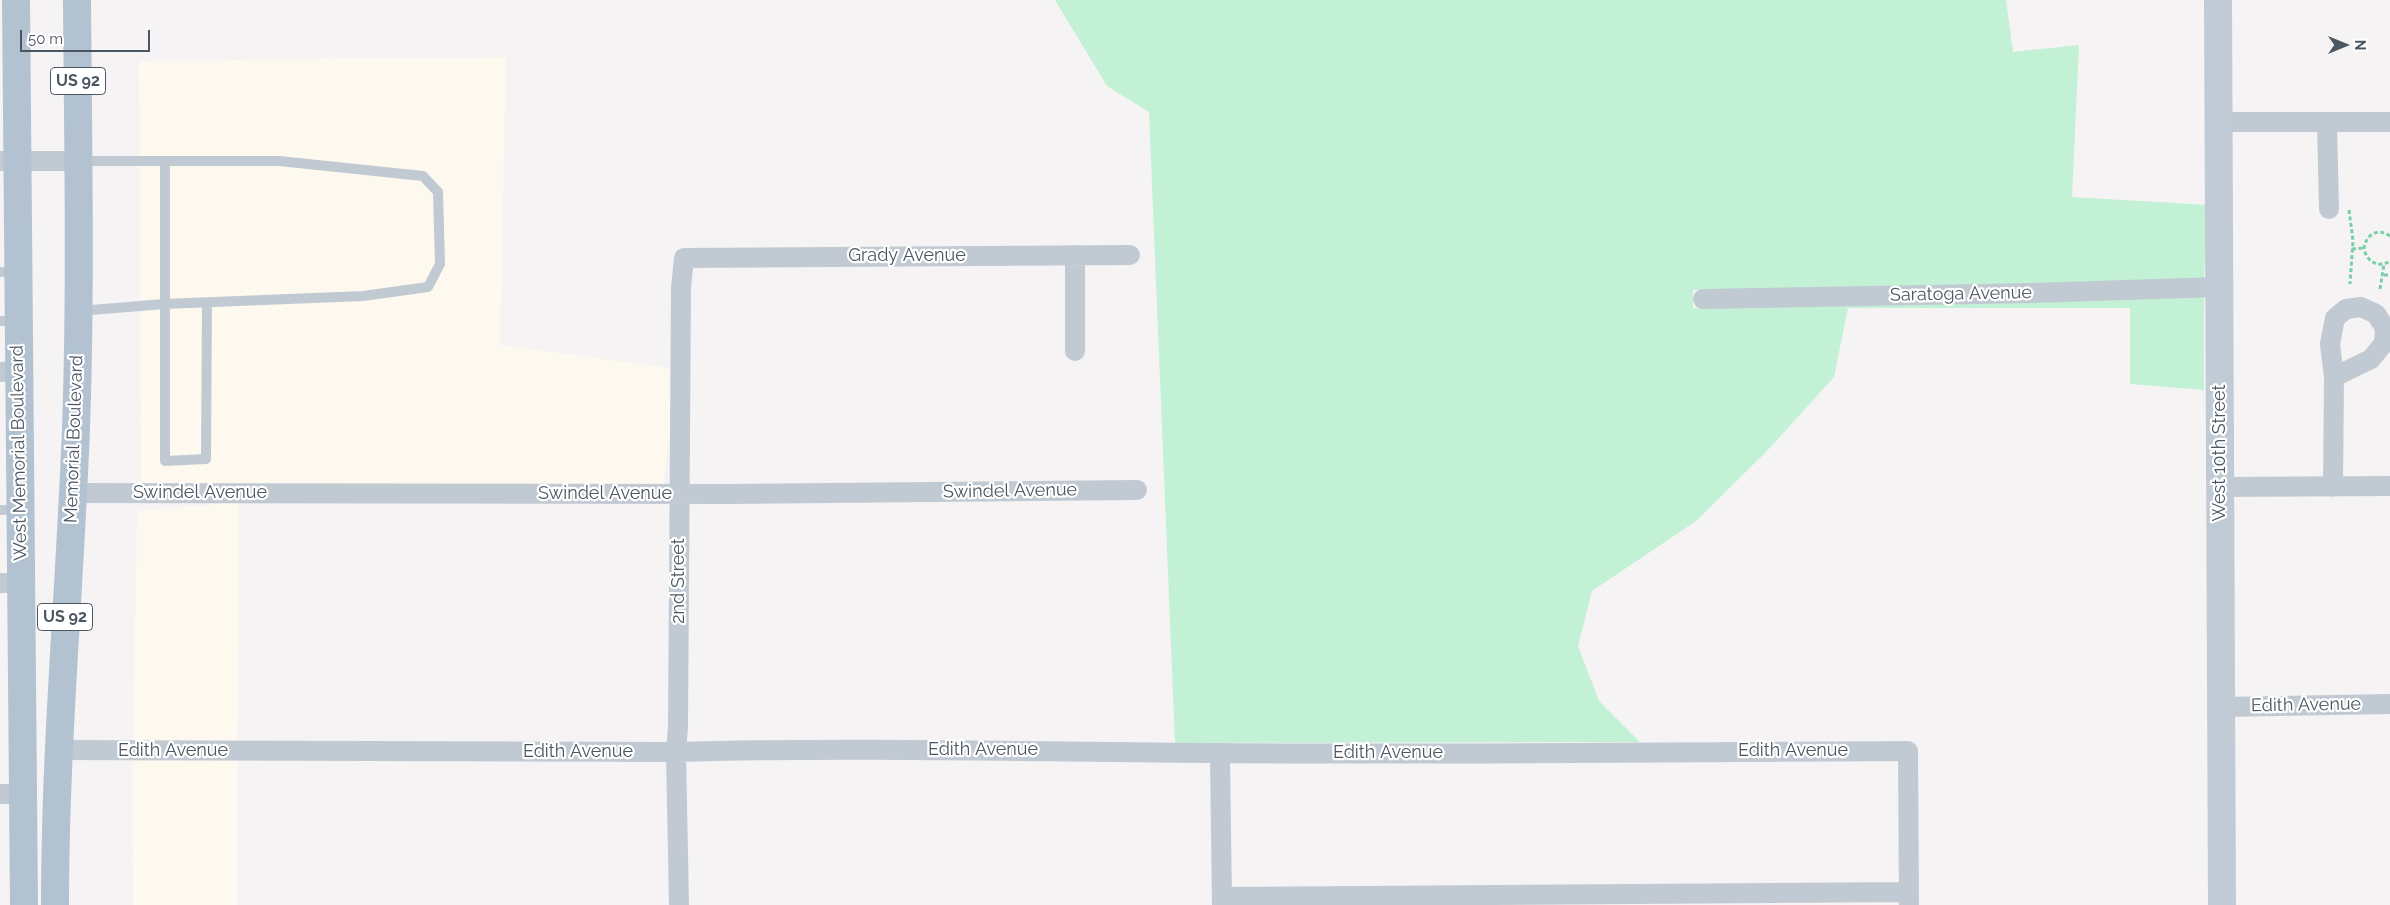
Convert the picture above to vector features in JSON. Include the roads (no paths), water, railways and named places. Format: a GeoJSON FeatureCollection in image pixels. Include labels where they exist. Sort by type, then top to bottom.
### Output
{"type":"FeatureCollection","features":[{"type":"Feature","properties":{"kind":"main road","name":"West Memorial Boulevard"},"geometry":{"type":"LineString","coordinates":[[16,0],[9,161],[10,583],[12,794],[24,905]]}},
{"type":"Feature","properties":{"kind":"main road","name":"Memorial Boulevard"},"geometry":{"type":"LineString","coordinates":[[55,905],[59,750],[73,493],[78,311],[77,0]]}},
{"type":"Feature","properties":{"kind":"street","name":"West 10th Street"},"geometry":{"type":"LineString","coordinates":[[2218,0],[2222,905]]}},
{"type":"Feature","properties":{"kind":"street"},"geometry":{"type":"LineString","coordinates":[[2219,122],[2390,122]]}},
{"type":"Feature","properties":{"kind":"street"},"geometry":{"type":"LineString","coordinates":[[2327,123],[2338,207]]}},
{"type":"Feature","properties":{"kind":"street"},"geometry":{"type":"LineString","coordinates":[[9,161],[78,161]]}},
{"type":"Feature","properties":{"kind":"street"},"geometry":{"type":"LineString","coordinates":[[1075,255],[1075,351]]}},
{"type":"Feature","properties":{"kind":"street","name":"Grady Avenue"},"geometry":{"type":"LineString","coordinates":[[684,258],[1130,255]]}},
{"type":"Feature","properties":{"kind":"street","name":"2nd Street"},"geometry":{"type":"LineString","coordinates":[[678,905],[676,752],[678,716],[681,288],[684,258]]}},
{"type":"Feature","properties":{"kind":"street","name":"Saratoga Avenue"},"geometry":{"type":"LineString","coordinates":[[1703,299],[2219,287]]}},
{"type":"Feature","properties":{"kind":"street"},"geometry":{"type":"LineString","coordinates":[[2333,487],[2334,377]]}},
{"type":"Feature","properties":{"kind":"street"},"geometry":{"type":"LineString","coordinates":[[2220,487],[2390,486]]}},
{"type":"Feature","properties":{"kind":"street","name":"Swindel Avenue"},"geometry":{"type":"LineString","coordinates":[[73,493],[679,494],[1137,490]]}},
{"type":"Feature","properties":{"kind":"street","name":"Edith Avenue"},"geometry":{"type":"LineString","coordinates":[[2221,707],[2390,704]]}},
{"type":"Feature","properties":{"kind":"street","name":"Edith Avenue"},"geometry":{"type":"LineString","coordinates":[[59,750],[676,752],[750,750],[1033,750],[1220,753],[1908,751],[1909,898]]}},
{"type":"Feature","properties":{"kind":"street"},"geometry":{"type":"LineString","coordinates":[[1220,753],[1222,901],[1909,898]]}},
{"type":"Feature","properties":{"kind":"lane"},"geometry":{"type":"LineString","coordinates":[[78,161],[279,160],[423,176],[438,192],[440,264],[428,287],[363,296],[164,304],[78,311]]}},
{"type":"Feature","properties":{"kind":"lane"},"geometry":{"type":"LineString","coordinates":[[166,161],[164,304],[165,461],[206,459],[207,303]]}}]}
